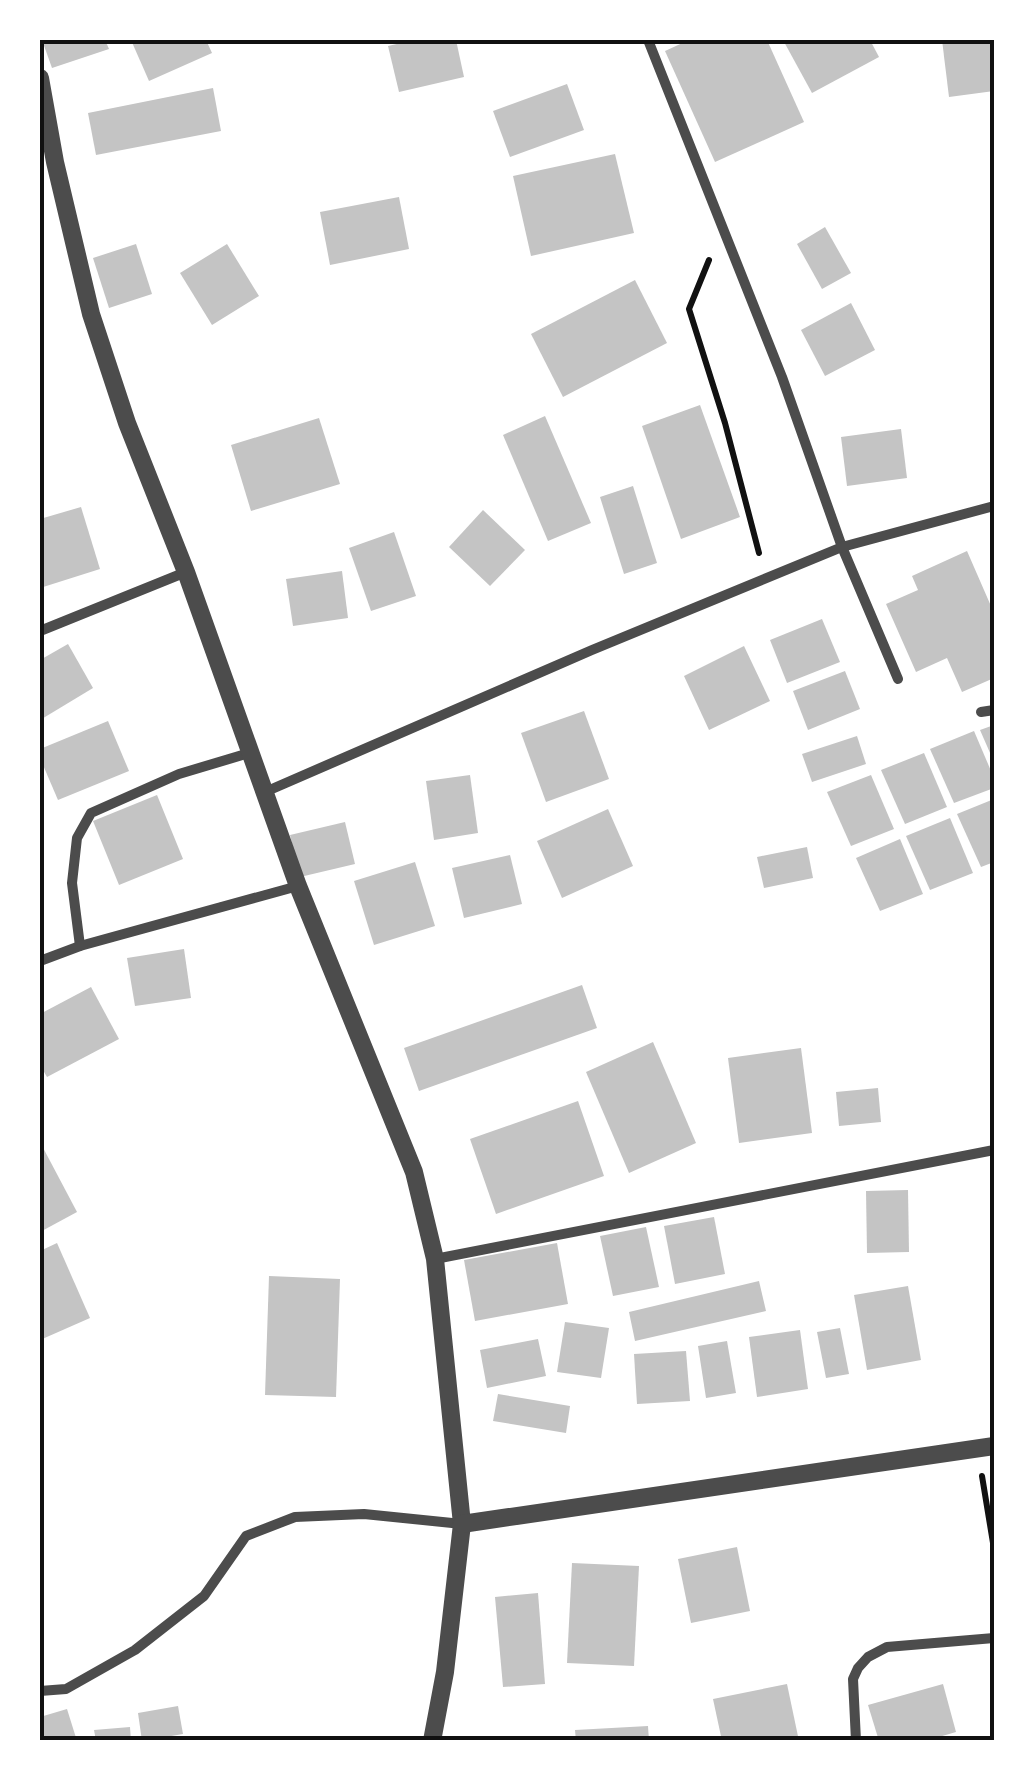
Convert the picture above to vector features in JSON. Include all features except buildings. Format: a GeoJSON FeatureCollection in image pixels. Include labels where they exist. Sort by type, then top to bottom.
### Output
{"type":"FeatureCollection","features":[{"type":"Feature","properties":{"kind":"street"},"geometry":{"type":"LineString","coordinates":[[648,40],[782,377],[842,547],[898,680]]}},
{"type":"Feature","properties":{"kind":"street"},"geometry":{"type":"LineString","coordinates":[[40,78],[55,162],[91,314],[127,423],[186,572],[298,886],[414,1172],[436,1259],[462,1524],[432,1741]]}},
{"type":"Feature","properties":{"kind":"street"},"geometry":{"type":"LineString","coordinates":[[265,792],[842,547],[994,506]]}},
{"type":"Feature","properties":{"kind":"street"},"geometry":{"type":"LineString","coordinates":[[40,631],[186,572]]}},
{"type":"Feature","properties":{"kind":"street"},"geometry":{"type":"LineString","coordinates":[[981,712],[994,710]]}},
{"type":"Feature","properties":{"kind":"street"},"geometry":{"type":"LineString","coordinates":[[80,946],[72,883],[77,838],[91,813],[179,774],[249,752]]}},
{"type":"Feature","properties":{"kind":"street"},"geometry":{"type":"LineString","coordinates":[[40,961],[80,946],[298,886]]}},
{"type":"Feature","properties":{"kind":"street"},"geometry":{"type":"LineString","coordinates":[[436,1259],[994,1150]]}},
{"type":"Feature","properties":{"kind":"street"},"geometry":{"type":"LineString","coordinates":[[40,1692],[66,1689],[136,1650],[204,1596],[246,1536],[294,1517],[364,1514],[462,1524],[986,1447]]}},
{"type":"Feature","properties":{"kind":"street"},"geometry":{"type":"LineString","coordinates":[[856,1741],[853,1679],[868,1658],[888,1646],[994,1638]]}},
{"type":"Feature","properties":{"kind":"path"},"geometry":{"type":"LineString","coordinates":[[722,228],[689,309],[725,423],[766,578]]}},
{"type":"Feature","properties":{"kind":"path"},"geometry":{"type":"LineString","coordinates":[[986,1447],[994,1549]]}}]}
